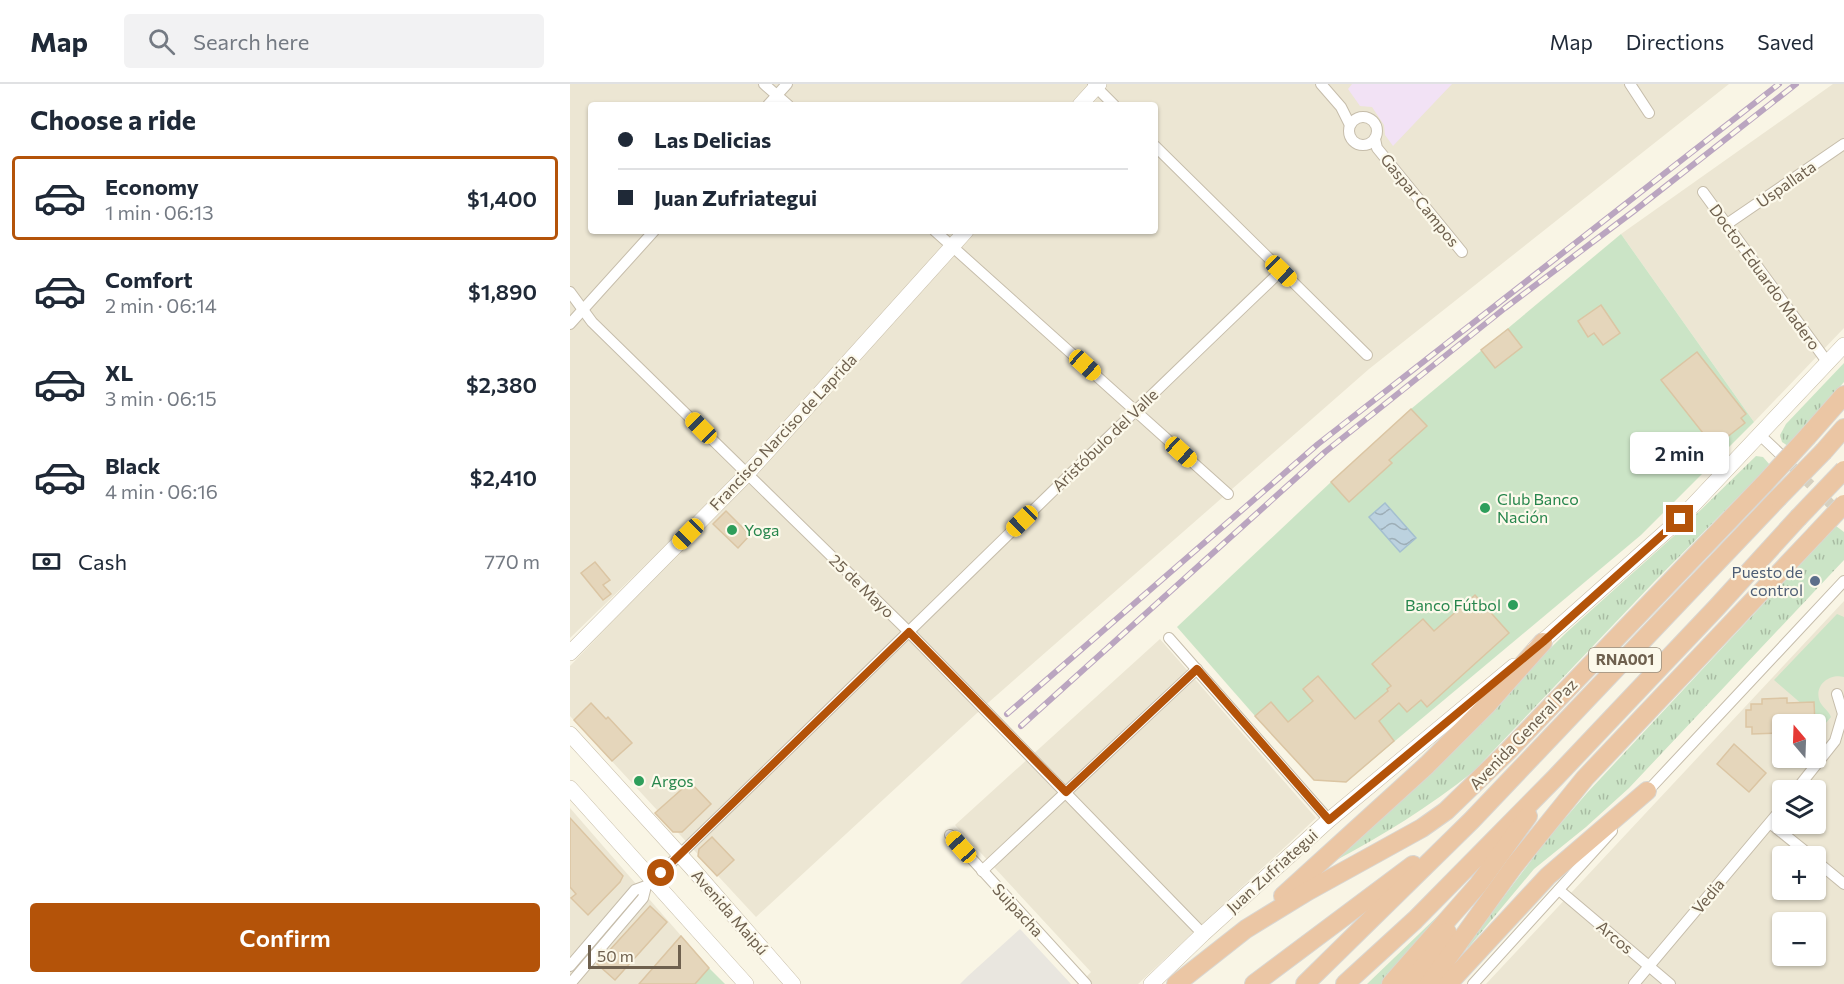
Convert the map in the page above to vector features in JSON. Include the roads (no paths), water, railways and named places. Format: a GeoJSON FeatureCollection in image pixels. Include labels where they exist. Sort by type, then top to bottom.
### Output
{"type":"FeatureCollection","features":[{"type":"Feature","properties":{"kind":"highway","name":"Avenida General Paz"},"geometry":{"type":"LineString","coordinates":[[1176,984],[1246,929],[1318,885],[1422,828],[1446,811],[1507,752],[1764,484],[1844,395]]}},
{"type":"Feature","properties":{"kind":"highway","name":"Avenida General Paz"},"geometry":{"type":"LineString","coordinates":[[1305,984],[1472,820],[1844,428]]}},
{"type":"Feature","properties":{"kind":"highway","name":"RNA001"},"geometry":{"type":"LineString","coordinates":[[1346,983],[1415,920],[1555,778],[1717,608],[1844,470]]}},
{"type":"Feature","properties":{"kind":"highway"},"geometry":{"type":"LineString","coordinates":[[1429,984],[1514,866],[1585,778],[1844,504]]}},
{"type":"Feature","properties":{"kind":"highway"},"geometry":{"type":"LineString","coordinates":[[1246,929],[1406,786],[1486,706],[1543,642]]}},
{"type":"Feature","properties":{"kind":"highway"},"geometry":{"type":"LineString","coordinates":[[1409,984],[1433,955],[1478,885],[1555,778]]}},
{"type":"Feature","properties":{"kind":"highway"},"geometry":{"type":"LineString","coordinates":[[1448,984],[1548,876],[1647,791]]}},
{"type":"Feature","properties":{"kind":"highway"},"geometry":{"type":"LineString","coordinates":[[1254,984],[1472,820]]}},
{"type":"Feature","properties":{"kind":"highway"},"geometry":{"type":"LineString","coordinates":[[1391,984],[1478,885]]}},
{"type":"Feature","properties":{"kind":"highway"},"geometry":{"type":"LineString","coordinates":[[1272,984],[1309,943]]}},
{"type":"Feature","properties":{"kind":"street"},"geometry":{"type":"LineString","coordinates":[[764,84],[785,102]]}},
{"type":"Feature","properties":{"kind":"street"},"geometry":{"type":"LineString","coordinates":[[771,102],[787,84]]}},
{"type":"Feature","properties":{"kind":"street"},"geometry":{"type":"LineString","coordinates":[[1321,84],[1355,121]]}},
{"type":"Feature","properties":{"kind":"street"},"geometry":{"type":"LineString","coordinates":[[1630,84],[1649,113]]}},
{"type":"Feature","properties":{"kind":"street"},"geometry":{"type":"LineString","coordinates":[[1082,102],[1096,85],[1111,102]]}},
{"type":"Feature","properties":{"kind":"street"},"geometry":{"type":"LineString","coordinates":[[1369,118],[1375,123],[1377,131],[1374,144],[1364,146],[1354,143],[1349,135],[1355,121],[1369,118]]}},
{"type":"Feature","properties":{"kind":"street","name":"Gaspar Campos"},"geometry":{"type":"LineString","coordinates":[[1374,144],[1462,252]]}},
{"type":"Feature","properties":{"kind":"street","name":"Uspallata"},"geometry":{"type":"LineString","coordinates":[[1727,224],[1844,144]]}},
{"type":"Feature","properties":{"kind":"street"},"geometry":{"type":"LineString","coordinates":[[1158,149],[1367,355]]}},
{"type":"Feature","properties":{"kind":"street","name":"Doctor Eduardo Madero"},"geometry":{"type":"LineString","coordinates":[[1703,192],[1828,363]]}},
{"type":"Feature","properties":{"kind":"street"},"geometry":{"type":"LineString","coordinates":[[570,324],[651,234]]}},
{"type":"Feature","properties":{"kind":"street"},"geometry":{"type":"LineString","coordinates":[[938,234],[1228,494]]}},
{"type":"Feature","properties":{"kind":"street","name":"Francisco Narciso de Laprida"},"geometry":{"type":"LineString","coordinates":[[570,653],[747,474],[963,234]]}},
{"type":"Feature","properties":{"kind":"street","name":"Aristóbulo del Valle"},"geometry":{"type":"LineString","coordinates":[[570,966],[635,891],[650,883],[680,855],[1134,410],[1281,271]]}},
{"type":"Feature","properties":{"kind":"street","name":"25 de Mayo"},"geometry":{"type":"LineString","coordinates":[[570,292],[592,322],[909,632],[1203,934]]}},
{"type":"Feature","properties":{"kind":"street","name":"Juan Zufriategui"},"geometry":{"type":"LineString","coordinates":[[1151,984],[1329,820],[1543,642],[1680,519],[1844,345]]}},
{"type":"Feature","properties":{"kind":"street"},"geometry":{"type":"LineString","coordinates":[[1760,435],[1780,454]]}},
{"type":"Feature","properties":{"kind":"street"},"geometry":{"type":"LineString","coordinates":[[1473,984],[1647,791],[1843,585]]}},
{"type":"Feature","properties":{"kind":"street"},"geometry":{"type":"LineString","coordinates":[[1169,638],[1329,820]]}},
{"type":"Feature","properties":{"kind":"street"},"geometry":{"type":"LineString","coordinates":[[982,871],[1197,669]]}},
{"type":"Feature","properties":{"kind":"street"},"geometry":{"type":"LineString","coordinates":[[1804,780],[1835,741],[1843,714],[1837,694]]}},
{"type":"Feature","properties":{"kind":"street","name":"Avenida Maipú"},"geometry":{"type":"LineString","coordinates":[[570,734],[793,984]]}},
{"type":"Feature","properties":{"kind":"street"},"geometry":{"type":"LineString","coordinates":[[570,788],[640,867],[650,883],[746,984]]}},
{"type":"Feature","properties":{"kind":"street","name":"Vedia"},"geometry":{"type":"LineString","coordinates":[[1634,984],[1772,820]]}},
{"type":"Feature","properties":{"kind":"street"},"geometry":{"type":"LineString","coordinates":[[1770,823],[1799,846]]}},
{"type":"Feature","properties":{"kind":"street","name":"Suipacha"},"geometry":{"type":"LineString","coordinates":[[950,835],[1086,984]]}},
{"type":"Feature","properties":{"kind":"street"},"geometry":{"type":"LineString","coordinates":[[1826,869],[1844,884]]}},
{"type":"Feature","properties":{"kind":"street","name":"Aristóbulo del Valle"},"geometry":{"type":"LineString","coordinates":[[570,984],[644,898],[650,883]]}},
{"type":"Feature","properties":{"kind":"street","name":"Arcos"},"geometry":{"type":"LineString","coordinates":[[1559,890],[1670,984]]}},
{"type":"Feature","properties":{"kind":"water"},"geometry":{"type":"Polygon","coordinates":[[[1385,503],[1416,538],[1400,552],[1369,517],[1385,503]]]}},
{"type":"Feature","properties":{"kind":"tunnel"},"geometry":{"type":"LineString","coordinates":[[1782,457],[1840,513]]}},
{"type":"Feature","properties":{"kind":"railway"},"geometry":{"type":"LineString","coordinates":[[1007,714],[1318,444],[1779,84]]}},
{"type":"Feature","properties":{"kind":"railway"},"geometry":{"type":"LineString","coordinates":[[1021,726],[1325,452],[1505,308],[1634,211],[1796,84]]}},
{"type":"Feature","properties":{"kind":"place","name":"Club Banco Nación"},"geometry":{"type":"Point","coordinates":[1485,508]}},
{"type":"Feature","properties":{"kind":"place","name":"Yoga"},"geometry":{"type":"Point","coordinates":[732,530]}},
{"type":"Feature","properties":{"kind":"place","name":"Puesto de control"},"geometry":{"type":"Point","coordinates":[1815,581]}},
{"type":"Feature","properties":{"kind":"place","name":"Banco Fútbol"},"geometry":{"type":"Point","coordinates":[1513,605]}},
{"type":"Feature","properties":{"kind":"place","name":"Argos"},"geometry":{"type":"Point","coordinates":[639,781]}}]}
